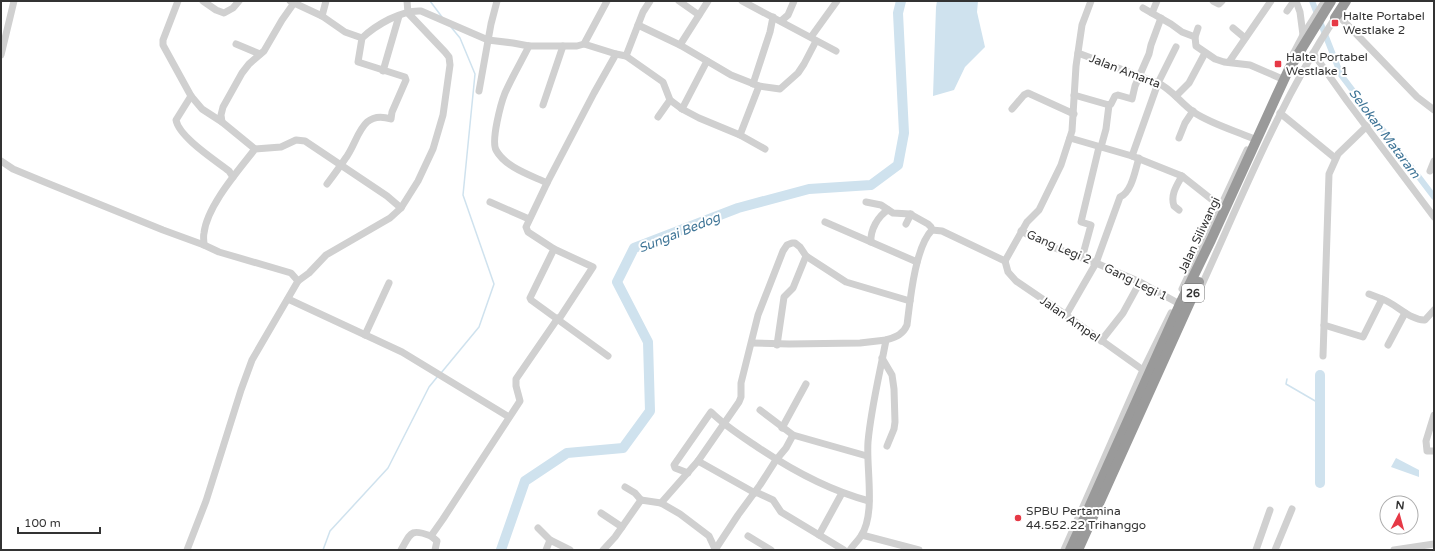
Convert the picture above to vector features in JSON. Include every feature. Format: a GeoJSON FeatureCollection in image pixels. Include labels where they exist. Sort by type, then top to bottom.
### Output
{"type":"FeatureCollection","features":[{"type":"Feature","properties":{"kind":"highway","name":"Jalan Siliwangi"},"geometry":{"type":"LineString","coordinates":[[1070,550],[1176,305],[1214,241],[1289,69],[1338,1]]}},
{"type":"Feature","properties":{"kind":"highway"},"geometry":{"type":"LineString","coordinates":[[1336,16],[1346,1]]}},
{"type":"Feature","properties":{"kind":"highway","name":"Jalan Siliwangi"},"geometry":{"type":"LineString","coordinates":[[1311,39],[1326,2]]}},
{"type":"Feature","properties":{"kind":"highway","name":"Jalan Siliwangi"},"geometry":{"type":"LineString","coordinates":[[1078,550],[1202,279],[1207,255]]}},
{"type":"Feature","properties":{"kind":"street"},"geometry":{"type":"LineString","coordinates":[[1,54],[4,25],[14,1]]}},
{"type":"Feature","properties":{"kind":"street"},"geometry":{"type":"LineString","coordinates":[[178,1],[163,40],[163,45],[191,96],[202,109],[222,122],[255,149],[274,148],[296,140],[305,141],[341,164],[399,206]]}},
{"type":"Feature","properties":{"kind":"street"},"geometry":{"type":"LineString","coordinates":[[203,1],[216,10],[224,13],[233,8],[239,1]]}},
{"type":"Feature","properties":{"kind":"street"},"geometry":{"type":"LineString","coordinates":[[322,16],[326,1]]}},
{"type":"Feature","properties":{"kind":"street"},"geometry":{"type":"LineString","coordinates":[[187,550],[206,501],[252,360],[298,281],[309,273],[326,255],[390,218],[418,181],[433,149],[443,115],[450,65],[449,57],[408,13],[407,1]]}},
{"type":"Feature","properties":{"kind":"street"},"geometry":{"type":"LineString","coordinates":[[479,91],[497,1]]}},
{"type":"Feature","properties":{"kind":"street"},"geometry":{"type":"LineString","coordinates":[[584,44],[607,1]]}},
{"type":"Feature","properties":{"kind":"street"},"geometry":{"type":"LineString","coordinates":[[626,56],[643,12],[650,1]]}},
{"type":"Feature","properties":{"kind":"street"},"geometry":{"type":"LineString","coordinates":[[679,1],[699,15]]}},
{"type":"Feature","properties":{"kind":"street"},"geometry":{"type":"LineString","coordinates":[[680,45],[708,1]]}},
{"type":"Feature","properties":{"kind":"street"},"geometry":{"type":"LineString","coordinates":[[744,1],[836,51]]}},
{"type":"Feature","properties":{"kind":"street"},"geometry":{"type":"LineString","coordinates":[[781,21],[790,12],[794,1]]}},
{"type":"Feature","properties":{"kind":"street"},"geometry":{"type":"LineString","coordinates":[[638,25],[680,45],[731,75],[756,85],[781,88],[798,73],[804,64],[814,39],[837,1]]}},
{"type":"Feature","properties":{"kind":"street"},"geometry":{"type":"LineString","coordinates":[[932,230],[942,231],[1005,261],[1021,231],[1027,222],[1039,210],[1048,194],[1061,165],[1070,138],[1074,114],[1074,95],[1082,25],[1091,1]]}},
{"type":"Feature","properties":{"kind":"street"},"geometry":{"type":"LineString","coordinates":[[1152,13],[1157,1]]}},
{"type":"Feature","properties":{"kind":"street"},"geometry":{"type":"LineString","coordinates":[[1213,1],[1219,4],[1222,1]]}},
{"type":"Feature","properties":{"kind":"street"},"geometry":{"type":"LineString","coordinates":[[1229,62],[1271,1]]}},
{"type":"Feature","properties":{"kind":"street"},"geometry":{"type":"LineString","coordinates":[[1286,11],[1295,1],[1311,39],[1347,101],[1434,217]]}},
{"type":"Feature","properties":{"kind":"street"},"geometry":{"type":"LineString","coordinates":[[222,122],[221,114],[223,107],[242,73],[269,44],[292,2],[322,16],[345,32],[362,38]]}},
{"type":"Feature","properties":{"kind":"street"},"geometry":{"type":"LineString","coordinates":[[1143,8],[1182,32],[1195,37]]}},
{"type":"Feature","properties":{"kind":"street"},"geometry":{"type":"LineString","coordinates":[[326,184],[346,159],[362,128],[368,120],[374,117],[391,119],[392,112],[406,78],[358,62],[362,38],[390,19],[414,11],[421,11],[488,40],[530,46],[577,46],[584,44],[626,56],[665,83],[670,100],[682,109],[699,118],[740,135],[765,149]]}},
{"type":"Feature","properties":{"kind":"street"},"geometry":{"type":"LineString","coordinates":[[383,70],[399,16]]}},
{"type":"Feature","properties":{"kind":"street"},"geometry":{"type":"LineString","coordinates":[[1202,279],[1234,194],[1252,138],[1280,78],[1311,39],[1336,16],[1417,97],[1434,110]]}},
{"type":"Feature","properties":{"kind":"street"},"geometry":{"type":"LineString","coordinates":[[740,135],[756,85],[773,17]]}},
{"type":"Feature","properties":{"kind":"street"},"geometry":{"type":"LineString","coordinates":[[1082,258],[1091,225],[1081,222],[1106,129],[1109,105],[1115,96],[1118,95],[1132,99],[1139,76],[1149,54],[1150,45],[1161,18]]}},
{"type":"Feature","properties":{"kind":"street"},"geometry":{"type":"LineString","coordinates":[[1198,28],[1195,37],[1196,46],[1205,53],[1215,59],[1250,65],[1280,78]]}},
{"type":"Feature","properties":{"kind":"street"},"geometry":{"type":"LineString","coordinates":[[1233,28],[1245,38]]}},
{"type":"Feature","properties":{"kind":"street"},"geometry":{"type":"LineString","coordinates":[[1064,550],[1143,370],[1176,305],[1220,206],[1234,194],[1280,113],[1311,39]]}},
{"type":"Feature","properties":{"kind":"street"},"geometry":{"type":"LineString","coordinates":[[236,44],[260,54]]}},
{"type":"Feature","properties":{"kind":"street"},"geometry":{"type":"LineString","coordinates":[[530,46],[505,93],[497,123],[494,144],[496,150],[505,161],[547,183]]}},
{"type":"Feature","properties":{"kind":"street"},"geometry":{"type":"LineString","coordinates":[[543,105],[563,46]]}},
{"type":"Feature","properties":{"kind":"street"},"geometry":{"type":"LineString","coordinates":[[1066,314],[1096,263],[1120,197],[1124,195],[1128,189],[1135,157],[1158,83],[1176,46]]}},
{"type":"Feature","properties":{"kind":"street","name":"Jalan Amarta"},"geometry":{"type":"LineString","coordinates":[[1078,53],[1158,83],[1167,88],[1193,111],[1208,121],[1252,138]]}},
{"type":"Feature","properties":{"kind":"street"},"geometry":{"type":"LineString","coordinates":[[1176,96],[1189,83],[1205,53]]}},
{"type":"Feature","properties":{"kind":"street"},"geometry":{"type":"LineString","coordinates":[[431,536],[508,417],[520,401],[516,386],[516,379],[592,268],[554,249],[528,232],[526,227],[547,183],[616,54]]}},
{"type":"Feature","properties":{"kind":"street"},"geometry":{"type":"LineString","coordinates":[[682,109],[707,61]]}},
{"type":"Feature","properties":{"kind":"street"},"geometry":{"type":"LineString","coordinates":[[1012,109],[1024,95],[1028,94],[1074,114]]}},
{"type":"Feature","properties":{"kind":"street"},"geometry":{"type":"LineString","coordinates":[[1074,95],[1109,105]]}},
{"type":"Feature","properties":{"kind":"street"},"geometry":{"type":"LineString","coordinates":[[191,96],[176,120],[179,128],[189,139],[229,171],[233,177]]}},
{"type":"Feature","properties":{"kind":"street"},"geometry":{"type":"LineString","coordinates":[[658,117],[670,100]]}},
{"type":"Feature","properties":{"kind":"street"},"geometry":{"type":"LineString","coordinates":[[1179,138],[1185,123],[1193,111]]}},
{"type":"Feature","properties":{"kind":"street"},"geometry":{"type":"LineString","coordinates":[[1280,113],[1335,158]]}},
{"type":"Feature","properties":{"kind":"street"},"geometry":{"type":"LineString","coordinates":[[1323,356],[1329,174],[1335,158],[1366,126]]}},
{"type":"Feature","properties":{"kind":"street"},"geometry":{"type":"LineString","coordinates":[[1070,138],[1135,157],[1182,176],[1220,206]]}},
{"type":"Feature","properties":{"kind":"street"},"geometry":{"type":"LineString","coordinates":[[204,245],[204,232],[210,211],[233,177],[255,149]]}},
{"type":"Feature","properties":{"kind":"street"},"geometry":{"type":"LineString","coordinates":[[1,161],[13,169],[219,252],[291,273],[298,281]]}},
{"type":"Feature","properties":{"kind":"street"},"geometry":{"type":"LineString","coordinates":[[1430,171],[1434,161]]}},
{"type":"Feature","properties":{"kind":"street"},"geometry":{"type":"LineString","coordinates":[[1179,210],[1174,206],[1173,199],[1175,188],[1182,176]]}},
{"type":"Feature","properties":{"kind":"street"},"geometry":{"type":"LineString","coordinates":[[490,202],[529,220]]}},
{"type":"Feature","properties":{"kind":"street"},"geometry":{"type":"LineString","coordinates":[[866,202],[881,205],[893,213],[911,214],[928,224],[932,230]]}},
{"type":"Feature","properties":{"kind":"street"},"geometry":{"type":"LineString","coordinates":[[870,242],[872,231],[880,216],[888,210]]}},
{"type":"Feature","properties":{"kind":"street"},"geometry":{"type":"LineString","coordinates":[[906,224],[911,214]]}},
{"type":"Feature","properties":{"kind":"street"},"geometry":{"type":"LineString","coordinates":[[825,222],[917,262]]}},
{"type":"Feature","properties":{"kind":"street"},"geometry":{"type":"LineString","coordinates":[[752,343],[777,345],[886,340],[905,331],[917,262],[923,244],[928,234],[932,230]]}},
{"type":"Feature","properties":{"kind":"street","name":"Gang Legi 2"},"geometry":{"type":"LineString","coordinates":[[1021,231],[1055,248],[1096,263]]}},
{"type":"Feature","properties":{"kind":"street"},"geometry":{"type":"LineString","coordinates":[[661,503],[698,461],[739,402],[758,315],[784,251],[790,244],[796,243],[800,246],[806,256],[846,282],[910,301]]}},
{"type":"Feature","properties":{"kind":"street"},"geometry":{"type":"LineString","coordinates":[[554,249],[530,298],[531,300],[608,356]]}},
{"type":"Feature","properties":{"kind":"street"},"geometry":{"type":"LineString","coordinates":[[777,345],[784,297],[793,288],[806,256]]}},
{"type":"Feature","properties":{"kind":"street","name":"Jalan Ampel"},"geometry":{"type":"LineString","coordinates":[[1005,261],[1008,272],[1016,281],[1066,314],[1101,341],[1143,370]]}},
{"type":"Feature","properties":{"kind":"street","name":"Gang Legi 1"},"geometry":{"type":"LineString","coordinates":[[1096,263],[1140,282],[1176,305]]}},
{"type":"Feature","properties":{"kind":"street"},"geometry":{"type":"LineString","coordinates":[[1101,341],[1123,313],[1140,282]]}},
{"type":"Feature","properties":{"kind":"street"},"geometry":{"type":"LineString","coordinates":[[365,335],[389,283]]}},
{"type":"Feature","properties":{"kind":"street"},"geometry":{"type":"LineString","coordinates":[[1369,294],[1387,300],[1405,313],[1422,320],[1426,320],[1434,310]]}},
{"type":"Feature","properties":{"kind":"street"},"geometry":{"type":"LineString","coordinates":[[1324,325],[1363,337],[1382,298]]}},
{"type":"Feature","properties":{"kind":"street"},"geometry":{"type":"LineString","coordinates":[[288,299],[402,352],[508,417]]}},
{"type":"Feature","properties":{"kind":"street"},"geometry":{"type":"LineString","coordinates":[[1388,345],[1405,313]]}},
{"type":"Feature","properties":{"kind":"street"},"geometry":{"type":"LineString","coordinates":[[1083,550],[1183,321]]}},
{"type":"Feature","properties":{"kind":"street"},"geometry":{"type":"LineString","coordinates":[[850,550],[862,535],[868,518],[869,501],[867,456],[869,434],[886,340]]}},
{"type":"Feature","properties":{"kind":"street"},"geometry":{"type":"LineString","coordinates":[[882,358],[892,376],[894,389],[895,422],[894,429],[887,446]]}},
{"type":"Feature","properties":{"kind":"street"},"geometry":{"type":"LineString","coordinates":[[782,428],[806,384]]}},
{"type":"Feature","properties":{"kind":"street"},"geometry":{"type":"LineString","coordinates":[[760,410],[782,428],[794,435],[867,456]]}},
{"type":"Feature","properties":{"kind":"street"},"geometry":{"type":"LineString","coordinates":[[688,473],[675,468],[674,465],[711,412],[723,424],[784,466],[842,493],[869,501]]}},
{"type":"Feature","properties":{"kind":"street"},"geometry":{"type":"LineString","coordinates":[[1434,414],[1432,429],[1426,441],[1427,451],[1434,451]]}},
{"type":"Feature","properties":{"kind":"street"},"geometry":{"type":"LineString","coordinates":[[715,549],[756,492],[794,435]]}},
{"type":"Feature","properties":{"kind":"street"},"geometry":{"type":"LineString","coordinates":[[698,461],[773,500],[781,512],[844,550]]}},
{"type":"Feature","properties":{"kind":"street"},"geometry":{"type":"LineString","coordinates":[[625,487],[635,492],[641,500],[661,503],[695,524],[709,536],[715,549]]}},
{"type":"Feature","properties":{"kind":"street"},"geometry":{"type":"LineString","coordinates":[[819,535],[842,493]]}},
{"type":"Feature","properties":{"kind":"street"},"geometry":{"type":"LineString","coordinates":[[604,550],[641,500]]}},
{"type":"Feature","properties":{"kind":"street"},"geometry":{"type":"LineString","coordinates":[[1276,550],[1292,509]]}},
{"type":"Feature","properties":{"kind":"street"},"geometry":{"type":"LineString","coordinates":[[1256,550],[1270,510]]}},
{"type":"Feature","properties":{"kind":"street"},"geometry":{"type":"LineString","coordinates":[[601,513],[622,527]]}},
{"type":"Feature","properties":{"kind":"street"},"geometry":{"type":"LineString","coordinates":[[538,528],[550,540],[570,550]]}},
{"type":"Feature","properties":{"kind":"street"},"geometry":{"type":"LineString","coordinates":[[401,550],[411,534],[415,531],[431,536],[437,542],[434,550]]}},
{"type":"Feature","properties":{"kind":"street"},"geometry":{"type":"LineString","coordinates":[[862,535],[919,550]]}},
{"type":"Feature","properties":{"kind":"street"},"geometry":{"type":"LineString","coordinates":[[748,536],[771,550]]}},
{"type":"Feature","properties":{"kind":"street"},"geometry":{"type":"LineString","coordinates":[[546,550],[550,540]]}},
{"type":"Feature","properties":{"kind":"street"},"geometry":{"type":"LineString","coordinates":[[1394,550],[1434,544]]}},
{"type":"Feature","properties":{"kind":"water"},"geometry":{"type":"Polygon","coordinates":[[[937,1],[978,1],[977,12],[985,47],[965,67],[954,90],[933,96],[936,7],[937,1]]]}},
{"type":"Feature","properties":{"kind":"water"},"geometry":{"type":"Polygon","coordinates":[[[1396,458],[1419,470],[1419,477],[1391,467],[1396,458]]]}},
{"type":"Feature","properties":{"kind":"waterway"},"geometry":{"type":"LineString","coordinates":[[430,1],[442,17]]}},
{"type":"Feature","properties":{"kind":"waterway","name":"Sungai Bedog"},"geometry":{"type":"LineString","coordinates":[[501,550],[525,481],[567,453],[623,448],[650,411],[648,342],[617,282],[634,248],[738,208],[809,189],[871,185],[898,165],[904,133],[898,13],[901,1]]}},
{"type":"Feature","properties":{"kind":"waterway","name":"Selokan Mataram"},"geometry":{"type":"LineString","coordinates":[[1312,1],[1341,75],[1434,197]]}},
{"type":"Feature","properties":{"kind":"waterway"},"geometry":{"type":"LineString","coordinates":[[441,373],[479,327],[494,284],[463,195],[475,74],[460,38],[451,27]]}},
{"type":"Feature","properties":{"kind":"waterway"},"geometry":{"type":"LineString","coordinates":[[1320,375],[1320,483]]}},
{"type":"Feature","properties":{"kind":"waterway"},"geometry":{"type":"LineString","coordinates":[[323,550],[330,531],[388,468],[429,387],[438,376]]}},
{"type":"Feature","properties":{"kind":"waterway"},"geometry":{"type":"LineString","coordinates":[[1287,379],[1286,384],[1317,402]]}},
{"type":"Feature","properties":{"kind":"place","name":"Halte Portabel Westlake 2"},"geometry":{"type":"Point","coordinates":[1335,23]}},
{"type":"Feature","properties":{"kind":"place","name":"Halte Portabel Westlake 1"},"geometry":{"type":"Point","coordinates":[1278,64]}},
{"type":"Feature","properties":{"kind":"place","name":"SPBU Pertamina 44.552.22 Trihanggo"},"geometry":{"type":"Point","coordinates":[1018,518]}}]}
